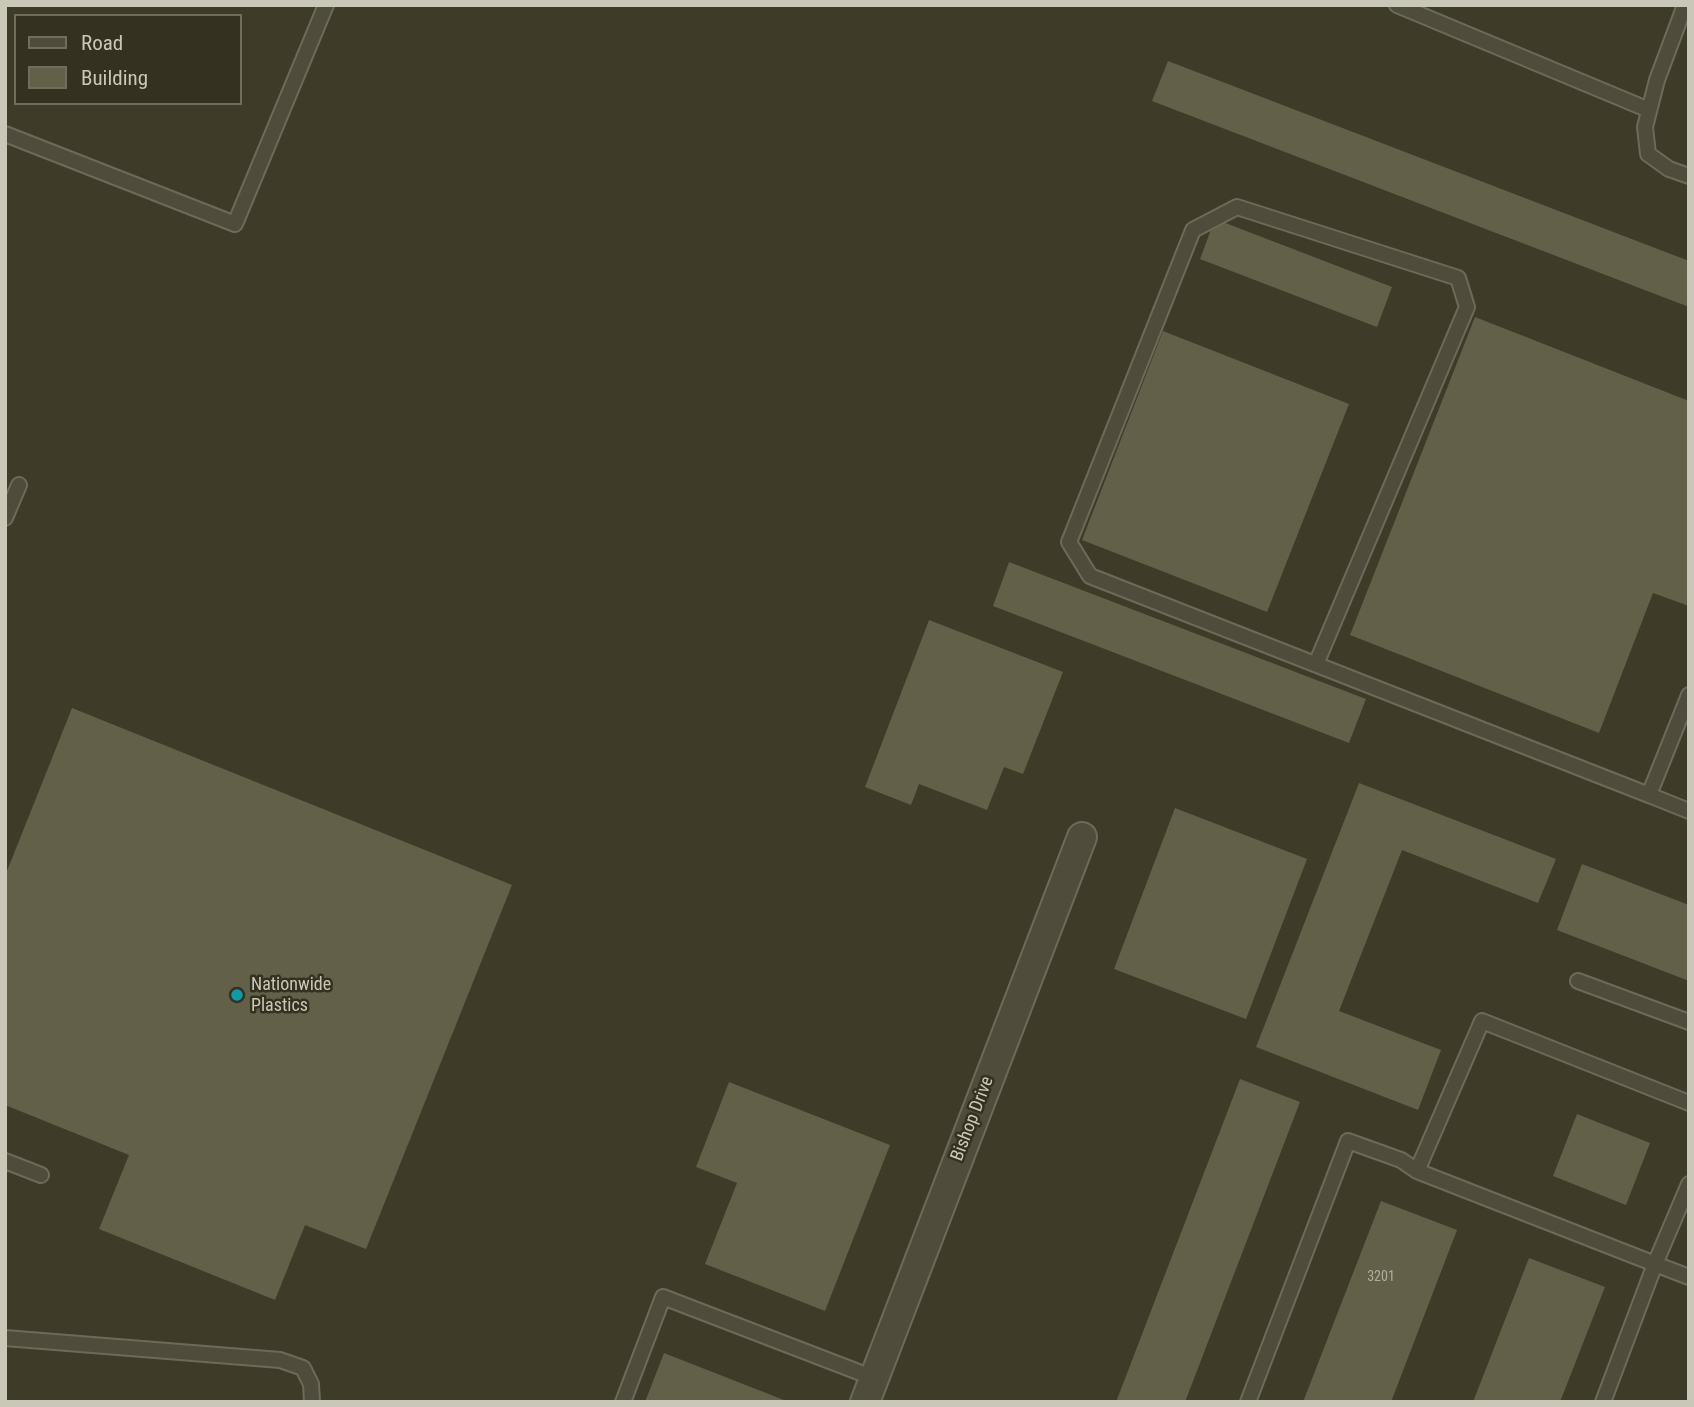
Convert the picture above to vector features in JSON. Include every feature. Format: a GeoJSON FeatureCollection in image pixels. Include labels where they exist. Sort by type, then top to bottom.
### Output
{"type":"FeatureCollection","features":[{"type":"Feature","properties":{"kind":"street","name":"Bishop Drive"},"geometry":{"type":"LineString","coordinates":[[869,1390],[1082,837]]}},
{"type":"Feature","properties":{"kind":"lane"},"geometry":{"type":"LineString","coordinates":[[5,134],[235,224],[326,5]]}},
{"type":"Feature","properties":{"kind":"lane"},"geometry":{"type":"LineString","coordinates":[[1397,5],[1650,110]]}},
{"type":"Feature","properties":{"kind":"lane"},"geometry":{"type":"LineString","coordinates":[[1685,5],[1657,80],[1645,127],[1648,154],[1669,169],[1689,176]]}},
{"type":"Feature","properties":{"kind":"lane"},"geometry":{"type":"LineString","coordinates":[[1316,664],[1467,307],[1458,278],[1237,207],[1193,230],[1069,542],[1090,576],[1689,811]]}},
{"type":"Feature","properties":{"kind":"lane"},"geometry":{"type":"LineString","coordinates":[[5,518],[19,485]]}},
{"type":"Feature","properties":{"kind":"lane"},"geometry":{"type":"LineString","coordinates":[[1649,795],[1689,695]]}},
{"type":"Feature","properties":{"kind":"lane"},"geometry":{"type":"LineString","coordinates":[[1578,981],[1689,1022]]}},
{"type":"Feature","properties":{"kind":"lane"},"geometry":{"type":"LineString","coordinates":[[1417,1171],[1482,1021],[1689,1103]]}},
{"type":"Feature","properties":{"kind":"lane"},"geometry":{"type":"LineString","coordinates":[[1248,1402],[1348,1141],[1401,1160],[1417,1171],[1689,1277]]}},
{"type":"Feature","properties":{"kind":"lane"},"geometry":{"type":"LineString","coordinates":[[5,1161],[41,1175]]}},
{"type":"Feature","properties":{"kind":"lane"},"geometry":{"type":"LineString","coordinates":[[1603,1402],[1655,1264],[1689,1184]]}},
{"type":"Feature","properties":{"kind":"lane"},"geometry":{"type":"LineString","coordinates":[[622,1402],[663,1297],[869,1390]]}},
{"type":"Feature","properties":{"kind":"lane"},"geometry":{"type":"LineString","coordinates":[[5,1338],[280,1360],[303,1368],[312,1384],[312,1402]]}},
{"type":"Feature","properties":{"kind":"building"},"geometry":{"type":"Polygon","coordinates":[[[1168,61],[1689,261],[1689,307],[1152,101],[1168,61]]]}},
{"type":"Feature","properties":{"kind":"building"},"geometry":{"type":"Polygon","coordinates":[[[1215,219],[1392,287],[1377,327],[1200,259],[1215,219]]]}},
{"type":"Feature","properties":{"kind":"building"},"geometry":{"type":"Polygon","coordinates":[[[1475,317],[1689,401],[1689,606],[1653,593],[1599,733],[1350,635],[1475,317]]]}},
{"type":"Feature","properties":{"kind":"building"},"geometry":{"type":"Polygon","coordinates":[[[1163,331],[1349,404],[1267,612],[1082,540],[1163,331]]]}},
{"type":"Feature","properties":{"kind":"building"},"geometry":{"type":"Polygon","coordinates":[[[1009,562],[1366,699],[1349,743],[993,606],[1009,562]]]}},
{"type":"Feature","properties":{"kind":"building"},"geometry":{"type":"Polygon","coordinates":[[[929,620],[1063,672],[1023,774],[1004,767],[987,810],[919,784],[911,805],[865,787],[929,620]]]}},
{"type":"Feature","properties":{"kind":"building","name":"Nationwide Plastics"},"geometry":{"type":"Polygon","coordinates":[[[72,708],[512,885],[366,1249],[305,1225],[275,1300],[99,1229],[129,1155],[5,1105],[5,876],[72,708]]]}},
{"type":"Feature","properties":{"kind":"building"},"geometry":{"type":"Polygon","coordinates":[[[1359,783],[1556,859],[1538,903],[1402,850],[1339,1011],[1441,1050],[1418,1110],[1256,1047],[1359,783]]]}},
{"type":"Feature","properties":{"kind":"building"},"geometry":{"type":"Polygon","coordinates":[[[1175,808],[1307,859],[1246,1019],[1114,969],[1175,808]]]}},
{"type":"Feature","properties":{"kind":"building"},"geometry":{"type":"Polygon","coordinates":[[[1582,864],[1689,905],[1689,981],[1557,930],[1582,864]]]}},
{"type":"Feature","properties":{"kind":"building"},"geometry":{"type":"Polygon","coordinates":[[[1240,1079],[1300,1102],[1185,1402],[1116,1402],[1240,1079]]]}},
{"type":"Feature","properties":{"kind":"building"},"geometry":{"type":"Polygon","coordinates":[[[729,1082],[890,1145],[825,1311],[705,1264],[737,1183],[696,1167],[729,1082]]]}},
{"type":"Feature","properties":{"kind":"building"},"geometry":{"type":"Polygon","coordinates":[[[1577,1114],[1650,1143],[1626,1205],[1553,1176],[1577,1114]]]}},
{"type":"Feature","properties":{"kind":"building"},"geometry":{"type":"Polygon","coordinates":[[[1381,1201],[1457,1230],[1391,1402],[1303,1402],[1381,1201]]]}},
{"type":"Feature","properties":{"kind":"building"},"geometry":{"type":"Polygon","coordinates":[[[1529,1258],[1605,1287],[1560,1402],[1473,1402],[1529,1258]]]}},
{"type":"Feature","properties":{"kind":"building"},"geometry":{"type":"Polygon","coordinates":[[[664,1353],[789,1402],[645,1402],[664,1353]]]}},
{"type":"Feature","properties":{"kind":"place","name":"Nationwide Plastics"},"geometry":{"type":"Point","coordinates":[237,995]}}]}
